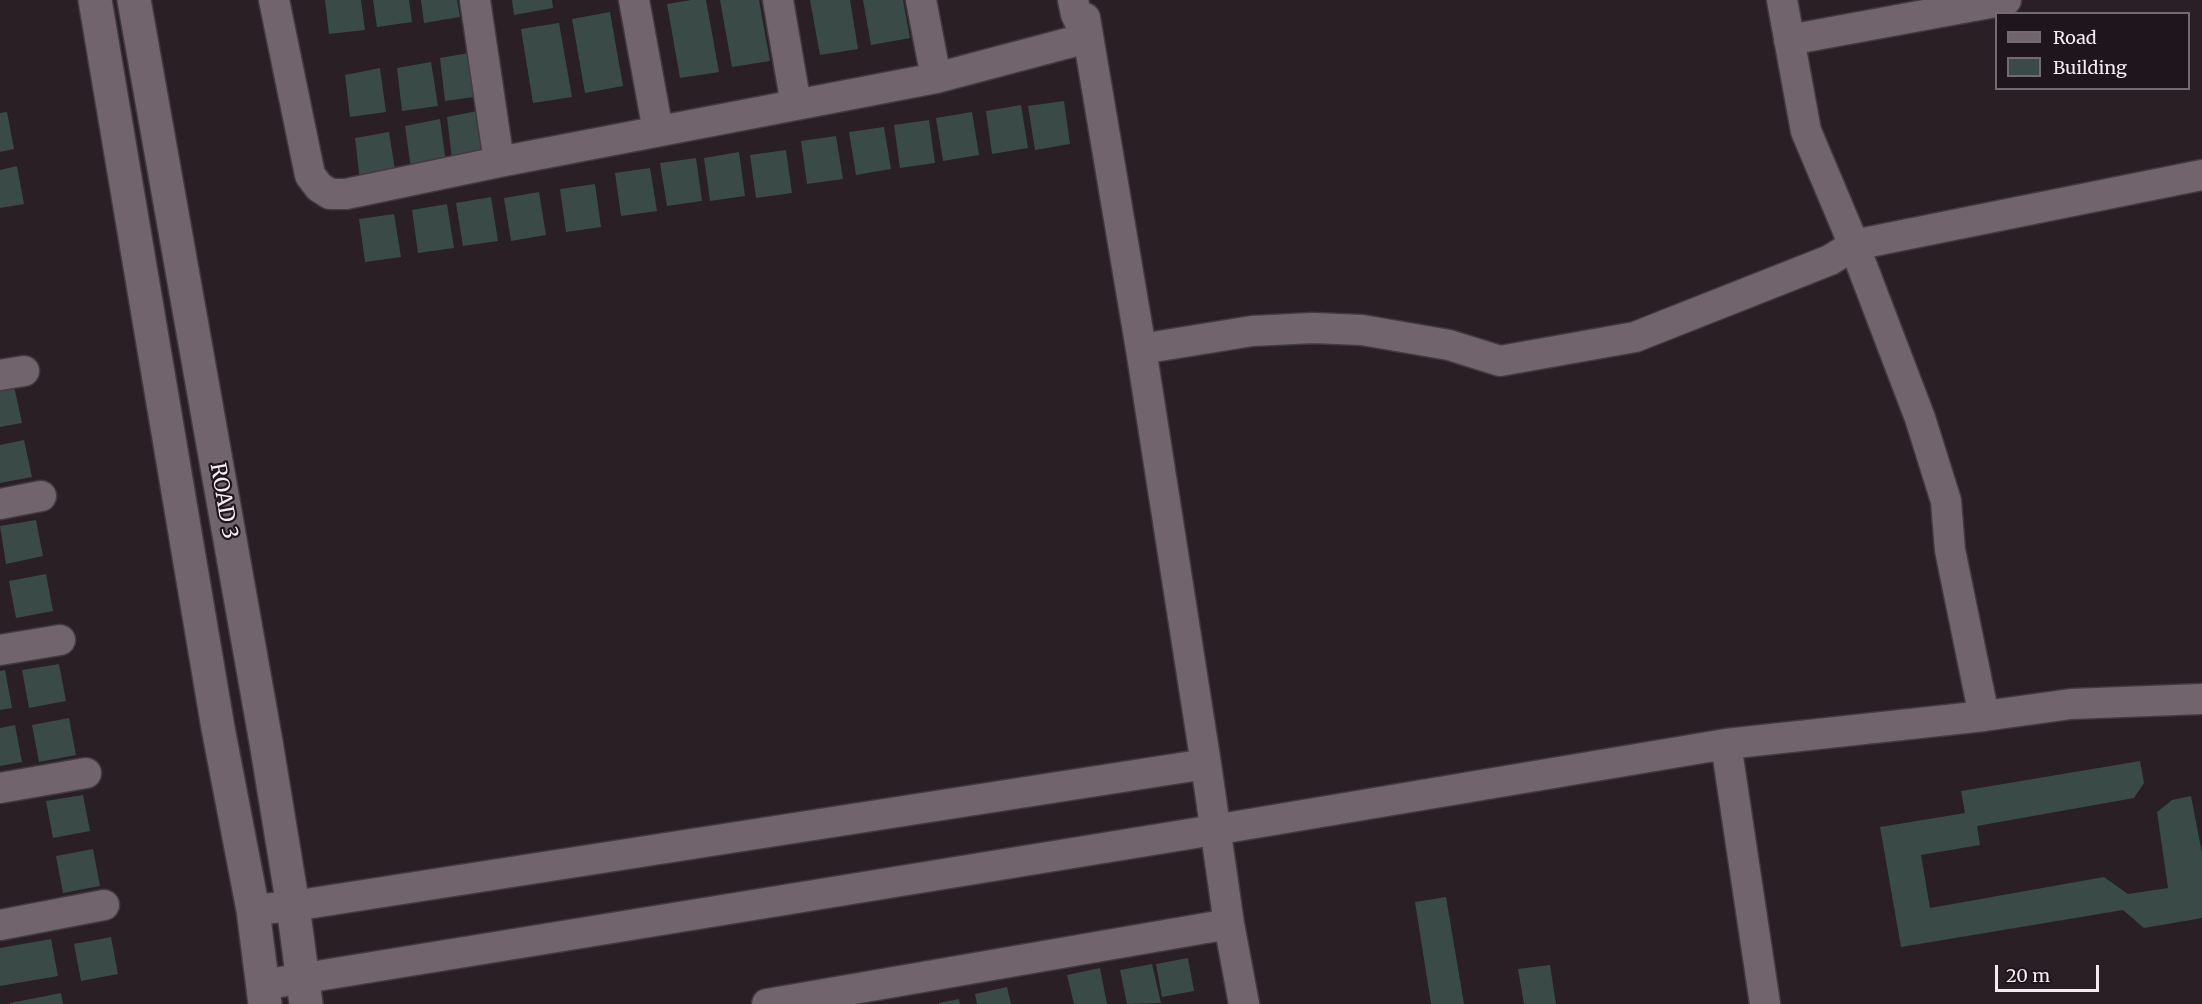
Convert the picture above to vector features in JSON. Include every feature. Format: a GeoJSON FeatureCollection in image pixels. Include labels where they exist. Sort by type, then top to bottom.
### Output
{"type":"FeatureCollection","features":[{"type":"Feature","properties":{"kind":"street","name":"ROAD 3"},"geometry":{"type":"LineString","coordinates":[[95,0],[218,728],[253,910],[263,995]]}},
{"type":"Feature","properties":{"kind":"street","name":"ROAD 3"},"geometry":{"type":"LineString","coordinates":[[134,0],[266,742],[293,906],[303,991]]}},
{"type":"Feature","properties":{"kind":"street"},"geometry":{"type":"LineString","coordinates":[[274,0],[310,175],[319,187],[330,194],[345,194],[936,78],[1087,38]]}},
{"type":"Feature","properties":{"kind":"street"},"geometry":{"type":"LineString","coordinates":[[475,0],[499,162]]}},
{"type":"Feature","properties":{"kind":"street"},"geometry":{"type":"LineString","coordinates":[[634,0],[658,131]]}},
{"type":"Feature","properties":{"kind":"street"},"geometry":{"type":"LineString","coordinates":[[778,0],[796,105]]}},
{"type":"Feature","properties":{"kind":"street"},"geometry":{"type":"LineString","coordinates":[[921,0],[936,78]]}},
{"type":"Feature","properties":{"kind":"street"},"geometry":{"type":"LineString","coordinates":[[1073,0],[1076,14],[1087,38]]}},
{"type":"Feature","properties":{"kind":"street"},"geometry":{"type":"LineString","coordinates":[[1083,0],[1087,38],[1141,349],[1206,765],[1228,924],[1244,1004]]}},
{"type":"Feature","properties":{"kind":"street"},"geometry":{"type":"LineString","coordinates":[[1782,0],[1806,131],[1854,245],[1920,418],[1946,501],[1950,550],[1984,716]]}},
{"type":"Feature","properties":{"kind":"street"},"geometry":{"type":"LineString","coordinates":[[1789,40],[2006,0]]}},
{"type":"Feature","properties":{"kind":"street"},"geometry":{"type":"LineString","coordinates":[[1141,349],[1252,331],[1313,328],[1362,330],[1449,345],[1500,361],[1635,337],[1830,260],[1854,245],[2202,175]]}},
{"type":"Feature","properties":{"kind":"street"},"geometry":{"type":"LineString","coordinates":[[0,504],[42,496]]}},
{"type":"Feature","properties":{"kind":"street"},"geometry":{"type":"LineString","coordinates":[[0,650],[60,640]]}},
{"type":"Feature","properties":{"kind":"street"},"geometry":{"type":"LineString","coordinates":[[263,995],[303,991],[1214,830],[1726,744],[1984,716],[2071,704],[2202,699]]}},
{"type":"Feature","properties":{"kind":"street"},"geometry":{"type":"LineString","coordinates":[[1726,744],[1765,1004]]}},
{"type":"Feature","properties":{"kind":"street"},"geometry":{"type":"LineString","coordinates":[[253,910],[293,906],[1206,765]]}},
{"type":"Feature","properties":{"kind":"street"},"geometry":{"type":"LineString","coordinates":[[0,788],[86,773]]}},
{"type":"Feature","properties":{"kind":"street"},"geometry":{"type":"LineString","coordinates":[[0,925],[104,905]]}},
{"type":"Feature","properties":{"kind":"street"},"geometry":{"type":"LineString","coordinates":[[767,1004],[1228,924]]}},
{"type":"Feature","properties":{"kind":"building"},"geometry":{"type":"Polygon","coordinates":[[[325,0],[361,0],[365,30],[329,34],[325,0]]]}},
{"type":"Feature","properties":{"kind":"building"},"geometry":{"type":"Polygon","coordinates":[[[373,0],[409,0],[412,22],[377,27],[373,0]]]}},
{"type":"Feature","properties":{"kind":"building"},"geometry":{"type":"Polygon","coordinates":[[[421,0],[457,0],[460,17],[424,23],[421,0]]]}},
{"type":"Feature","properties":{"kind":"building"},"geometry":{"type":"Polygon","coordinates":[[[512,0],[552,0],[553,8],[514,15],[512,0]]]}},
{"type":"Feature","properties":{"kind":"building"},"geometry":{"type":"Polygon","coordinates":[[[706,0],[719,72],[680,78],[667,4],[706,0]]]}},
{"type":"Feature","properties":{"kind":"building"},"geometry":{"type":"Polygon","coordinates":[[[720,0],[759,0],[770,61],[732,67],[720,0]]]}},
{"type":"Feature","properties":{"kind":"building"},"geometry":{"type":"Polygon","coordinates":[[[810,0],[850,0],[858,49],[820,55],[810,0]]]}},
{"type":"Feature","properties":{"kind":"building"},"geometry":{"type":"Polygon","coordinates":[[[863,0],[903,0],[910,38],[871,45],[863,0]]]}},
{"type":"Feature","properties":{"kind":"building"},"geometry":{"type":"Polygon","coordinates":[[[610,12],[623,86],[585,93],[572,19],[610,12]]]}},
{"type":"Feature","properties":{"kind":"building"},"geometry":{"type":"Polygon","coordinates":[[[559,23],[572,97],[533,103],[521,29],[559,23]]]}},
{"type":"Feature","properties":{"kind":"building"},"geometry":{"type":"Polygon","coordinates":[[[474,52],[481,96],[445,101],[440,58],[474,52]]]}},
{"type":"Feature","properties":{"kind":"building"},"geometry":{"type":"Polygon","coordinates":[[[431,62],[438,106],[402,111],[397,68],[431,62]]]}},
{"type":"Feature","properties":{"kind":"building"},"geometry":{"type":"Polygon","coordinates":[[[380,68],[386,112],[350,117],[345,75],[380,68]]]}},
{"type":"Feature","properties":{"kind":"building"},"geometry":{"type":"Polygon","coordinates":[[[1064,101],[1070,144],[1035,150],[1028,106],[1064,101]]]}},
{"type":"Feature","properties":{"kind":"building"},"geometry":{"type":"Polygon","coordinates":[[[1021,105],[1028,148],[992,154],[986,111],[1021,105]]]}},
{"type":"Feature","properties":{"kind":"building"},"geometry":{"type":"Polygon","coordinates":[[[482,110],[488,154],[452,159],[447,117],[482,110]]]}},
{"type":"Feature","properties":{"kind":"building"},"geometry":{"type":"Polygon","coordinates":[[[7,112],[14,149],[0,152],[0,113],[7,112]]]}},
{"type":"Feature","properties":{"kind":"building"},"geometry":{"type":"Polygon","coordinates":[[[972,112],[979,155],[943,161],[936,118],[972,112]]]}},
{"type":"Feature","properties":{"kind":"building"},"geometry":{"type":"Polygon","coordinates":[[[440,119],[446,163],[411,169],[405,126],[440,119]]]}},
{"type":"Feature","properties":{"kind":"building"},"geometry":{"type":"Polygon","coordinates":[[[929,120],[935,163],[900,168],[894,125],[929,120]]]}},
{"type":"Feature","properties":{"kind":"building"},"geometry":{"type":"Polygon","coordinates":[[[884,127],[891,169],[856,175],[849,132],[884,127]]]}},
{"type":"Feature","properties":{"kind":"building"},"geometry":{"type":"Polygon","coordinates":[[[389,132],[396,176],[360,181],[355,138],[389,132]]]}},
{"type":"Feature","properties":{"kind":"building"},"geometry":{"type":"Polygon","coordinates":[[[836,136],[843,179],[807,184],[801,141],[836,136]]]}},
{"type":"Feature","properties":{"kind":"building"},"geometry":{"type":"Polygon","coordinates":[[[786,150],[792,193],[756,198],[750,155],[786,150]]]}},
{"type":"Feature","properties":{"kind":"building"},"geometry":{"type":"Polygon","coordinates":[[[739,152],[745,196],[710,201],[704,158],[739,152]]]}},
{"type":"Feature","properties":{"kind":"building"},"geometry":{"type":"Polygon","coordinates":[[[696,158],[702,201],[667,206],[660,163],[696,158]]]}},
{"type":"Feature","properties":{"kind":"building"},"geometry":{"type":"Polygon","coordinates":[[[17,166],[24,204],[0,208],[0,170],[17,166]]]}},
{"type":"Feature","properties":{"kind":"building"},"geometry":{"type":"Polygon","coordinates":[[[650,168],[657,211],[621,216],[615,173],[650,168]]]}},
{"type":"Feature","properties":{"kind":"building"},"geometry":{"type":"Polygon","coordinates":[[[595,184],[601,227],[566,232],[560,189],[595,184]]]}},
{"type":"Feature","properties":{"kind":"building"},"geometry":{"type":"Polygon","coordinates":[[[539,192],[546,235],[511,241],[504,198],[539,192]]]}},
{"type":"Feature","properties":{"kind":"building"},"geometry":{"type":"Polygon","coordinates":[[[491,197],[498,241],[463,246],[456,203],[491,197]]]}},
{"type":"Feature","properties":{"kind":"building"},"geometry":{"type":"Polygon","coordinates":[[[447,204],[454,248],[418,253],[412,210],[447,204]]]}},
{"type":"Feature","properties":{"kind":"building"},"geometry":{"type":"Polygon","coordinates":[[[394,214],[401,257],[365,262],[359,219],[394,214]]]}},
{"type":"Feature","properties":{"kind":"building"},"geometry":{"type":"Polygon","coordinates":[[[14,386],[22,423],[0,427],[0,388],[14,386]]]}},
{"type":"Feature","properties":{"kind":"building"},"geometry":{"type":"Polygon","coordinates":[[[24,440],[32,477],[0,483],[0,445],[24,440]]]}},
{"type":"Feature","properties":{"kind":"building"},"geometry":{"type":"Polygon","coordinates":[[[36,520],[43,556],[6,564],[0,526],[36,520]]]}},
{"type":"Feature","properties":{"kind":"building"},"geometry":{"type":"Polygon","coordinates":[[[46,574],[53,611],[16,618],[9,581],[46,574]]]}},
{"type":"Feature","properties":{"kind":"building"},"geometry":{"type":"Polygon","coordinates":[[[59,664],[66,701],[29,708],[22,670],[59,664]]]}},
{"type":"Feature","properties":{"kind":"building"},"geometry":{"type":"Polygon","coordinates":[[[5,670],[12,708],[0,710],[0,671],[5,670]]]}},
{"type":"Feature","properties":{"kind":"building"},"geometry":{"type":"Polygon","coordinates":[[[69,718],[76,755],[39,762],[32,725],[69,718]]]}},
{"type":"Feature","properties":{"kind":"building"},"geometry":{"type":"Polygon","coordinates":[[[15,725],[22,762],[0,766],[0,728],[15,725]]]}},
{"type":"Feature","properties":{"kind":"building"},"geometry":{"type":"Polygon","coordinates":[[[2140,761],[2144,783],[2134,798],[1977,826],[1980,845],[1921,855],[1930,908],[2104,877],[2128,894],[2168,888],[2157,812],[2172,800],[2191,796],[2202,853],[2202,918],[2144,928],[2123,910],[1901,947],[1880,827],[1965,813],[1961,791],[2140,761]]]}},
{"type":"Feature","properties":{"kind":"building"},"geometry":{"type":"Polygon","coordinates":[[[83,795],[90,831],[53,838],[46,801],[83,795]]]}},
{"type":"Feature","properties":{"kind":"building"},"geometry":{"type":"Polygon","coordinates":[[[93,849],[100,886],[63,893],[56,856],[93,849]]]}},
{"type":"Feature","properties":{"kind":"building"},"geometry":{"type":"Polygon","coordinates":[[[1446,897],[1464,1004],[1431,1004],[1415,902],[1446,897]]]}},
{"type":"Feature","properties":{"kind":"building"},"geometry":{"type":"Polygon","coordinates":[[[111,937],[118,974],[81,981],[74,944],[111,937]]]}},
{"type":"Feature","properties":{"kind":"building"},"geometry":{"type":"Polygon","coordinates":[[[51,939],[58,976],[0,986],[0,948],[51,939]]]}},
{"type":"Feature","properties":{"kind":"building"},"geometry":{"type":"Polygon","coordinates":[[[1188,958],[1194,991],[1162,997],[1156,964],[1188,958]]]}},
{"type":"Feature","properties":{"kind":"building"},"geometry":{"type":"Polygon","coordinates":[[[1152,964],[1161,1003],[1127,1004],[1120,970],[1152,964]]]}},
{"type":"Feature","properties":{"kind":"building"},"geometry":{"type":"Polygon","coordinates":[[[1550,965],[1556,1004],[1524,1004],[1518,969],[1550,965]]]}},
{"type":"Feature","properties":{"kind":"building"},"geometry":{"type":"Polygon","coordinates":[[[1100,968],[1107,1004],[1074,1004],[1067,975],[1100,968]]]}},
{"type":"Feature","properties":{"kind":"building"},"geometry":{"type":"Polygon","coordinates":[[[1007,987],[1011,1004],[977,1004],[975,994],[1007,987]]]}},
{"type":"Feature","properties":{"kind":"building"},"geometry":{"type":"Polygon","coordinates":[[[61,993],[63,1004],[10,1004],[10,1003],[61,993]]]}},
{"type":"Feature","properties":{"kind":"building"},"geometry":{"type":"Polygon","coordinates":[[[959,999],[960,1004],[939,1004],[939,1003],[959,999]]]}}]}
